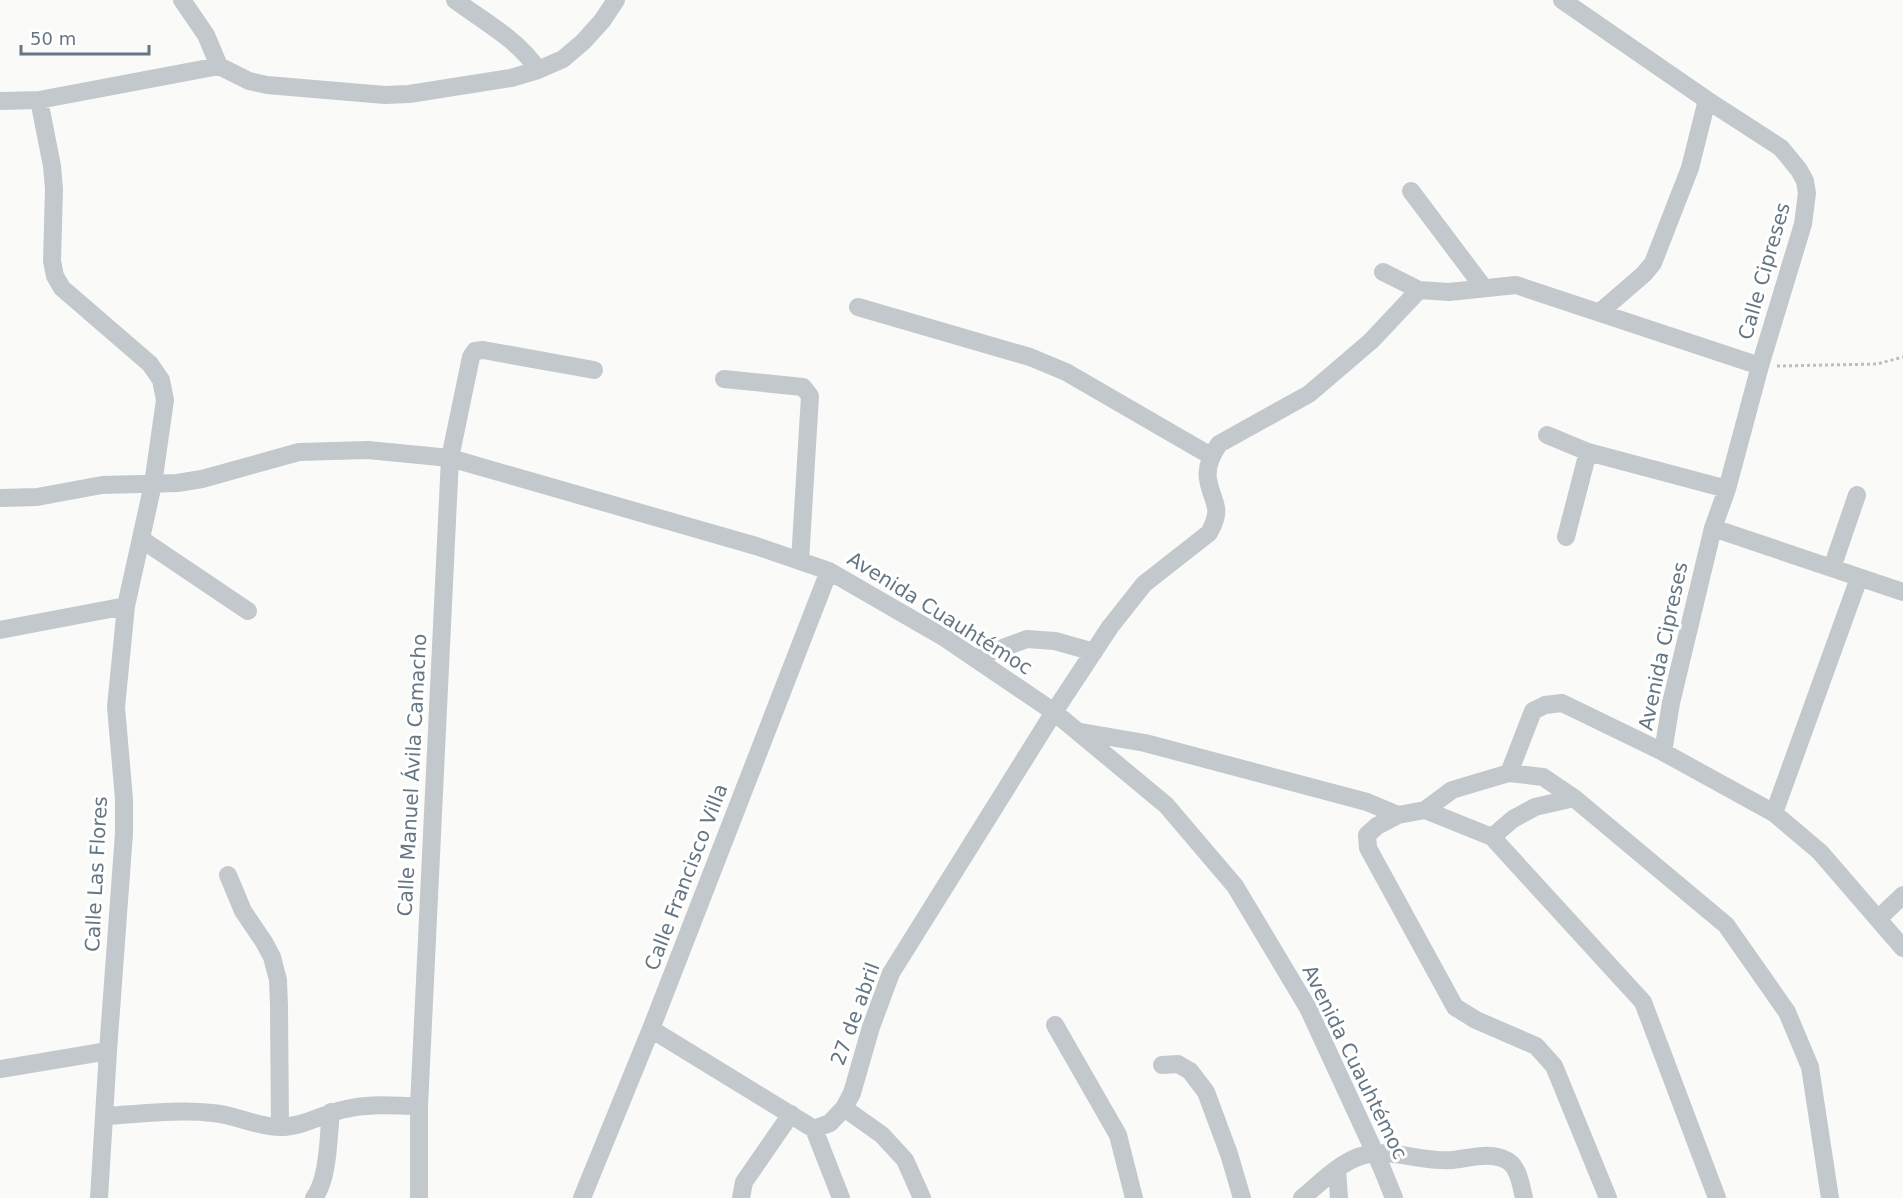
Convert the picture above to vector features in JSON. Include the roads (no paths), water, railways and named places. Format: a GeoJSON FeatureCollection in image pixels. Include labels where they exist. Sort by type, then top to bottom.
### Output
{"type":"FeatureCollection","features":[{"type":"Feature","properties":{"kind":"street"},"geometry":{"type":"LineString","coordinates":[[183,0],[206,35],[219,66]]}},
{"type":"Feature","properties":{"kind":"street"},"geometry":{"type":"LineString","coordinates":[[455,0],[519,47],[530,57],[538,70]]}},
{"type":"Feature","properties":{"kind":"street"},"geometry":{"type":"LineString","coordinates":[[0,101],[39,100],[219,66],[258,83],[385,95],[409,94],[511,78],[563,59],[602,21],[616,0]]}},
{"type":"Feature","properties":{"kind":"street","name":"Calle Cipreses"},"geometry":{"type":"LineString","coordinates":[[1562,0],[1781,148],[1805,181],[1807,193],[1803,224],[1760,366],[1727,489],[1713,528]]}},
{"type":"Feature","properties":{"kind":"street","name":"Calle Las Flores"},"geometry":{"type":"LineString","coordinates":[[39,100],[52,166],[54,189],[52,261],[55,276],[62,288],[150,364],[161,380],[165,400],[153,484],[126,606],[116,707],[124,833],[99,1198]]}},
{"type":"Feature","properties":{"kind":"street"},"geometry":{"type":"LineString","coordinates":[[1600,312],[1644,274],[1653,263],[1690,168],[1707,100]]}},
{"type":"Feature","properties":{"kind":"street"},"geometry":{"type":"LineString","coordinates":[[1412,191],[1484,288]]}},
{"type":"Feature","properties":{"kind":"street"},"geometry":{"type":"LineString","coordinates":[[1383,272],[1419,290],[1449,292],[1516,285],[1760,366]]}},
{"type":"Feature","properties":{"kind":"street"},"geometry":{"type":"LineString","coordinates":[[858,307],[1030,357],[1066,372],[1211,456],[1219,444],[1309,394],[1371,341],[1419,290]]}},
{"type":"Feature","properties":{"kind":"street","name":"Calle Manuel Ávila Camacho"},"geometry":{"type":"LineString","coordinates":[[419,1198],[419,1106],[450,458],[471,357],[475,351],[483,350],[594,370]]}},
{"type":"Feature","properties":{"kind":"street"},"geometry":{"type":"LineString","coordinates":[[724,379],[804,387],[810,396],[800,561]]}},
{"type":"Feature","properties":{"kind":"street"},"geometry":{"type":"LineString","coordinates":[[1547,435],[1588,452],[1727,489]]}},
{"type":"Feature","properties":{"kind":"street","name":"Avenida Cuauhtémoc"},"geometry":{"type":"LineString","coordinates":[[0,498],[38,497],[102,485],[177,483],[298,452],[368,450],[450,458],[756,546],[829,571],[945,638],[1054,712],[1166,806],[1235,886],[1308,1008],[1394,1198]]}},
{"type":"Feature","properties":{"kind":"street"},"geometry":{"type":"LineString","coordinates":[[1566,537],[1588,452]]}},
{"type":"Feature","properties":{"kind":"street","name":"27 de abril"},"geometry":{"type":"LineString","coordinates":[[813,1129],[830,1123],[844,1108],[852,1093],[871,1027],[891,973],[1054,712],[1110,627],[1144,584],[1209,533],[1215,521],[1216,503],[1208,478],[1211,456]]}},
{"type":"Feature","properties":{"kind":"street"},"geometry":{"type":"LineString","coordinates":[[1832,568],[1857,495]]}},
{"type":"Feature","properties":{"kind":"street"},"geometry":{"type":"LineString","coordinates":[[1713,528],[1903,592]]}},
{"type":"Feature","properties":{"kind":"street","name":"Avenida Cipreses"},"geometry":{"type":"LineString","coordinates":[[1713,528],[1671,703],[1663,752],[1774,813],[1820,852],[1903,948]]}},
{"type":"Feature","properties":{"kind":"street"},"geometry":{"type":"LineString","coordinates":[[141,539],[248,611]]}},
{"type":"Feature","properties":{"kind":"street","name":"Calle Francisco Villa"},"geometry":{"type":"LineString","coordinates":[[582,1198],[651,1029],[829,571]]}},
{"type":"Feature","properties":{"kind":"street"},"geometry":{"type":"LineString","coordinates":[[1774,813],[1859,579]]}},
{"type":"Feature","properties":{"kind":"street"},"geometry":{"type":"LineString","coordinates":[[0,630],[126,606]]}},
{"type":"Feature","properties":{"kind":"street"},"geometry":{"type":"LineString","coordinates":[[975,658],[1027,639],[1055,641],[1094,652]]}},
{"type":"Feature","properties":{"kind":"street"},"geometry":{"type":"LineString","coordinates":[[1509,773],[1533,711],[1545,705],[1562,703],[1663,752]]}},
{"type":"Feature","properties":{"kind":"street"},"geometry":{"type":"LineString","coordinates":[[1079,732],[1145,743],[1367,802],[1398,815]]}},
{"type":"Feature","properties":{"kind":"street"},"geometry":{"type":"LineString","coordinates":[[1608,1198],[1554,1065],[1536,1046],[1476,1020],[1455,1006],[1384,881],[1368,848],[1367,835],[1377,826],[1398,815],[1425,810],[1452,789],[1509,773],[1543,777],[1574,798],[1726,925],[1787,1012],[1810,1067],[1830,1198]]}},
{"type":"Feature","properties":{"kind":"street"},"geometry":{"type":"LineString","coordinates":[[1492,837],[1513,819],[1535,807],[1574,798]]}},
{"type":"Feature","properties":{"kind":"street"},"geometry":{"type":"LineString","coordinates":[[1425,810],[1492,837],[1643,1002],[1716,1198]]}},
{"type":"Feature","properties":{"kind":"street"},"geometry":{"type":"LineString","coordinates":[[228,875],[243,911],[272,957],[278,980],[280,1127]]}},
{"type":"Feature","properties":{"kind":"street"},"geometry":{"type":"LineString","coordinates":[[1878,919],[1903,895]]}},
{"type":"Feature","properties":{"kind":"street"},"geometry":{"type":"LineString","coordinates":[[1055,1025],[1118,1136],[1134,1198]]}},
{"type":"Feature","properties":{"kind":"street"},"geometry":{"type":"LineString","coordinates":[[651,1029],[813,1129],[841,1198]]}},
{"type":"Feature","properties":{"kind":"street"},"geometry":{"type":"LineString","coordinates":[[0,1069],[108,1051]]}},
{"type":"Feature","properties":{"kind":"street"},"geometry":{"type":"LineString","coordinates":[[1162,1065],[1178,1064],[1190,1071],[1206,1092],[1229,1154],[1242,1198]]}},
{"type":"Feature","properties":{"kind":"street"},"geometry":{"type":"LineString","coordinates":[[104,1116],[216,1113],[280,1127],[297,1125],[331,1112],[366,1106],[419,1106]]}},
{"type":"Feature","properties":{"kind":"street"},"geometry":{"type":"LineString","coordinates":[[844,1108],[882,1135],[905,1160],[922,1198]]}},
{"type":"Feature","properties":{"kind":"street"},"geometry":{"type":"LineString","coordinates":[[314,1198],[319,1192],[324,1172],[331,1112]]}},
{"type":"Feature","properties":{"kind":"street"},"geometry":{"type":"LineString","coordinates":[[741,1198],[744,1182],[791,1114]]}},
{"type":"Feature","properties":{"kind":"street"},"geometry":{"type":"LineString","coordinates":[[1302,1198],[1337,1169],[1356,1158],[1374,1152],[1431,1160],[1486,1156],[1509,1161],[1515,1169],[1524,1198]]}},
{"type":"Feature","properties":{"kind":"street"},"geometry":{"type":"LineString","coordinates":[[1337,1169],[1339,1198]]}}]}
